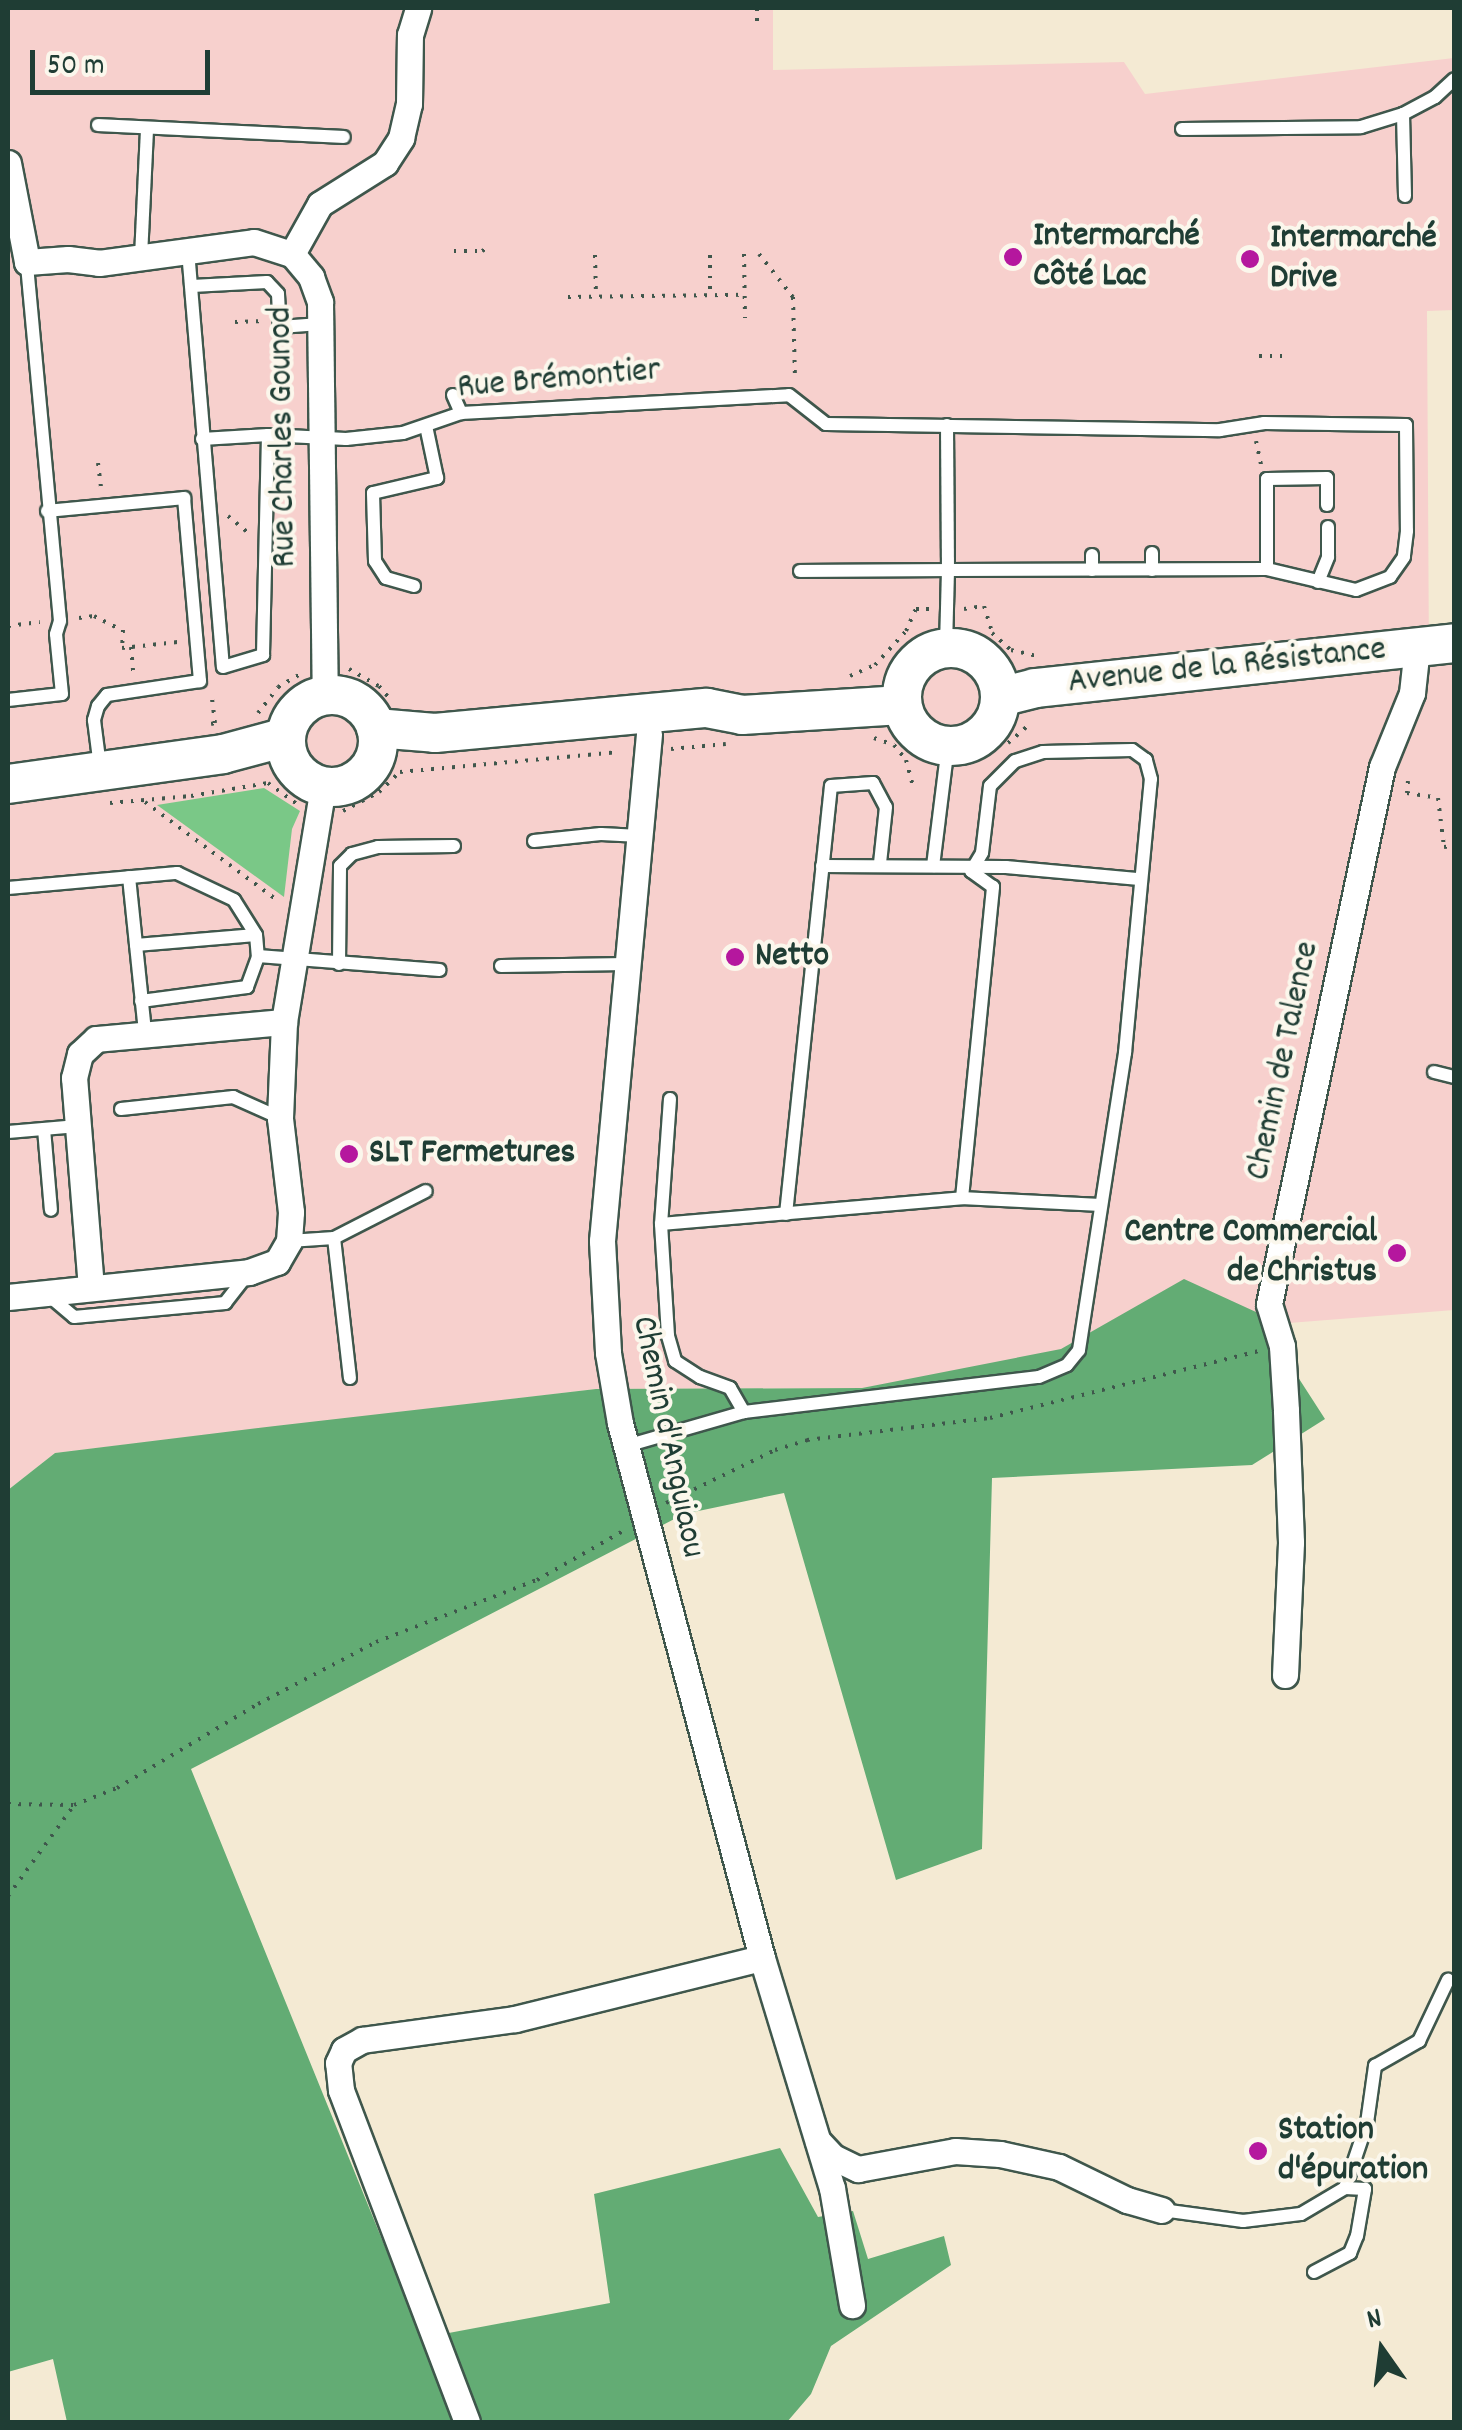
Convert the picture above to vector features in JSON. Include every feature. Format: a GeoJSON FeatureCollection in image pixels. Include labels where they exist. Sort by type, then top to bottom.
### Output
{"type":"FeatureCollection","features":[{"type":"Feature","properties":{"kind":"main road","name":"Avenue de la Résistance"},"geometry":{"type":"LineString","coordinates":[[1000,697],[1035,688],[1454,644]]}},
{"type":"Feature","properties":{"kind":"main road"},"geometry":{"type":"LineString","coordinates":[[946,647],[960,648],[984,660],[998,683],[1000,697],[987,730],[966,744],[948,746],[920,736],[902,706],[904,678],[912,667],[921,657],[946,647]]}},
{"type":"Feature","properties":{"kind":"main road"},"geometry":{"type":"LineString","coordinates":[[19,783],[53,787],[125,786],[274,752],[313,684],[362,706],[376,740],[362,775],[337,786],[321,801],[309,781],[274,752],[223,754],[19,783]]}},
{"type":"Feature","properties":{"kind":"main road"},"geometry":{"type":"LineString","coordinates":[[376,740],[706,708],[742,715],[902,706]]}},
{"type":"Feature","properties":{"kind":"main road"},"geometry":{"type":"LineString","coordinates":[[376,740],[419,753],[634,743],[742,715]]}},
{"type":"Feature","properties":{"kind":"street"},"geometry":{"type":"LineString","coordinates":[[292,254],[320,204],[385,163],[401,138],[409,104],[410,35],[418,8]]}},
{"type":"Feature","properties":{"kind":"street"},"geometry":{"type":"LineString","coordinates":[[8,163],[18,262]]}},
{"type":"Feature","properties":{"kind":"street","name":"Rue Charles Gounod"},"geometry":{"type":"LineString","coordinates":[[18,262],[99,263],[254,242],[292,254],[312,278],[320,302],[321,438],[313,684]]}},
{"type":"Feature","properties":{"kind":"street","name":"Chemin de Talence"},"geometry":{"type":"LineString","coordinates":[[1285,1675],[1292,1542],[1282,1346],[1268,1304],[1382,766],[1412,693],[1417,647]]}},
{"type":"Feature","properties":{"kind":"street","name":"Chemin d'Anguiaou"},"geometry":{"type":"LineString","coordinates":[[634,743],[642,836],[626,964],[602,1242],[608,1354],[626,1446],[762,1958],[832,2188],[852,2305]]}},
{"type":"Feature","properties":{"kind":"street"},"geometry":{"type":"LineString","coordinates":[[8,1298],[249,1272],[277,1262],[289,1241],[291,1212],[280,1118],[284,1022],[321,801]]}},
{"type":"Feature","properties":{"kind":"street"},"geometry":{"type":"LineString","coordinates":[[91,1288],[74,1078],[80,1054],[96,1039],[284,1022]]}},
{"type":"Feature","properties":{"kind":"street"},"geometry":{"type":"LineString","coordinates":[[467,2422],[341,2090],[338,2063],[344,2050],[362,2040],[515,2019],[762,1958]]}},
{"type":"Feature","properties":{"kind":"street"},"geometry":{"type":"LineString","coordinates":[[814,2137],[833,2157],[858,2169],[956,2151],[1000,2154],[1059,2168],[1128,2200],[1162,2210]]}},
{"type":"Feature","properties":{"kind":"lane"},"geometry":{"type":"LineString","coordinates":[[1182,128],[1361,127],[1404,114],[1454,80]]}},
{"type":"Feature","properties":{"kind":"lane"},"geometry":{"type":"LineString","coordinates":[[1404,114],[1405,196]]}},
{"type":"Feature","properties":{"kind":"lane"},"geometry":{"type":"LineString","coordinates":[[98,125],[344,137]]}},
{"type":"Feature","properties":{"kind":"lane"},"geometry":{"type":"LineString","coordinates":[[141,257],[147,128]]}},
{"type":"Feature","properties":{"kind":"lane"},"geometry":{"type":"LineString","coordinates":[[188,251],[222,667],[263,655],[268,435]]}},
{"type":"Feature","properties":{"kind":"lane"},"geometry":{"type":"LineString","coordinates":[[8,700],[62,694],[56,634],[60,620],[18,262]]}},
{"type":"Feature","properties":{"kind":"lane"},"geometry":{"type":"LineString","coordinates":[[192,286],[266,282],[278,294],[280,327],[320,324]]}},
{"type":"Feature","properties":{"kind":"lane"},"geometry":{"type":"LineString","coordinates":[[453,395],[462,414]]}},
{"type":"Feature","properties":{"kind":"lane","name":"Rue Brémontier"},"geometry":{"type":"LineString","coordinates":[[202,440],[404,433],[462,414],[789,396],[826,424],[1220,430],[1264,423],[1406,424],[1404,557],[1390,577],[1356,590],[1318,582]]}},
{"type":"Feature","properties":{"kind":"lane"},"geometry":{"type":"LineString","coordinates":[[946,647],[947,425]]}},
{"type":"Feature","properties":{"kind":"lane"},"geometry":{"type":"LineString","coordinates":[[414,586],[386,578],[374,561],[374,493],[437,478],[426,426]]}},
{"type":"Feature","properties":{"kind":"lane"},"geometry":{"type":"LineString","coordinates":[[1266,569],[1267,478],[1326,478],[1327,505]]}},
{"type":"Feature","properties":{"kind":"lane"},"geometry":{"type":"LineString","coordinates":[[46,511],[184,498],[200,681],[108,696],[98,706],[94,720],[100,769]]}},
{"type":"Feature","properties":{"kind":"lane"},"geometry":{"type":"LineString","coordinates":[[800,571],[828,564],[948,570],[1034,563],[1092,570],[1266,569],[1318,582],[1328,557],[1328,527]]}},
{"type":"Feature","properties":{"kind":"lane"},"geometry":{"type":"LineString","coordinates":[[1152,554],[1152,570]]}},
{"type":"Feature","properties":{"kind":"lane"},"geometry":{"type":"LineString","coordinates":[[1092,555],[1092,570]]}},
{"type":"Feature","properties":{"kind":"lane"},"geometry":{"type":"LineString","coordinates":[[933,866],[948,746]]}},
{"type":"Feature","properties":{"kind":"lane"},"geometry":{"type":"LineString","coordinates":[[626,1446],[744,1412],[1040,1377],[1067,1365],[1084,1336],[1125,1053],[1139,879],[1152,779],[1146,760],[1132,750],[1043,752],[1016,760],[990,786],[982,853],[971,870]]}},
{"type":"Feature","properties":{"kind":"lane"},"geometry":{"type":"LineString","coordinates":[[786,1214],[830,786],[873,783],[886,807],[880,863]]}},
{"type":"Feature","properties":{"kind":"lane"},"geometry":{"type":"LineString","coordinates":[[534,841],[601,834],[642,836]]}},
{"type":"Feature","properties":{"kind":"lane"},"geometry":{"type":"LineString","coordinates":[[339,964],[340,866],[352,854],[378,847],[454,846]]}},
{"type":"Feature","properties":{"kind":"lane"},"geometry":{"type":"LineString","coordinates":[[822,866],[867,868],[880,863],[971,870],[1006,868],[1139,879]]}},
{"type":"Feature","properties":{"kind":"lane"},"geometry":{"type":"LineString","coordinates":[[962,1198],[993,887],[971,870]]}},
{"type":"Feature","properties":{"kind":"lane"},"geometry":{"type":"LineString","coordinates":[[8,888],[177,873],[234,900],[256,936],[258,956],[248,987],[142,1001]]}},
{"type":"Feature","properties":{"kind":"lane"},"geometry":{"type":"LineString","coordinates":[[129,878],[145,1033]]}},
{"type":"Feature","properties":{"kind":"lane"},"geometry":{"type":"LineString","coordinates":[[136,945],[256,936]]}},
{"type":"Feature","properties":{"kind":"lane"},"geometry":{"type":"LineString","coordinates":[[258,956],[439,970]]}},
{"type":"Feature","properties":{"kind":"lane"},"geometry":{"type":"LineString","coordinates":[[501,966],[626,964]]}},
{"type":"Feature","properties":{"kind":"lane"},"geometry":{"type":"LineString","coordinates":[[1434,1072],[1454,1077]]}},
{"type":"Feature","properties":{"kind":"lane"},"geometry":{"type":"LineString","coordinates":[[121,1109],[233,1097],[280,1118]]}},
{"type":"Feature","properties":{"kind":"lane"},"geometry":{"type":"LineString","coordinates":[[670,1100],[662,1224],[668,1336],[675,1361],[700,1377],[730,1388],[744,1412]]}},
{"type":"Feature","properties":{"kind":"lane"},"geometry":{"type":"LineString","coordinates":[[8,1132],[78,1126]]}},
{"type":"Feature","properties":{"kind":"lane"},"geometry":{"type":"LineString","coordinates":[[44,1129],[51,1210]]}},
{"type":"Feature","properties":{"kind":"lane"},"geometry":{"type":"LineString","coordinates":[[289,1241],[334,1238],[426,1191]]}},
{"type":"Feature","properties":{"kind":"lane"},"geometry":{"type":"LineString","coordinates":[[662,1224],[962,1198],[1100,1205]]}},
{"type":"Feature","properties":{"kind":"lane"},"geometry":{"type":"LineString","coordinates":[[334,1238],[350,1378]]}},
{"type":"Feature","properties":{"kind":"lane"},"geometry":{"type":"LineString","coordinates":[[46,1293],[74,1317],[225,1303],[249,1272]]}},
{"type":"Feature","properties":{"kind":"lane"},"geometry":{"type":"LineString","coordinates":[[1345,2188],[1368,2123],[1376,2066],[1419,2040],[1448,1980]]}},
{"type":"Feature","properties":{"kind":"lane"},"geometry":{"type":"LineString","coordinates":[[1162,2210],[1242,2221],[1262,2219],[1301,2214],[1345,2188],[1365,2189],[1358,2236],[1350,2254],[1314,2272]]}},
{"type":"Feature","properties":{"kind":"path"},"geometry":{"type":"LineString","coordinates":[[757,8],[757,26]]}},
{"type":"Feature","properties":{"kind":"path"},"geometry":{"type":"LineString","coordinates":[[454,251],[482,251],[491,246]]}},
{"type":"Feature","properties":{"kind":"path"},"geometry":{"type":"LineString","coordinates":[[710,254],[710,295]]}},
{"type":"Feature","properties":{"kind":"path"},"geometry":{"type":"LineString","coordinates":[[744,254],[745,318]]}},
{"type":"Feature","properties":{"kind":"path"},"geometry":{"type":"LineString","coordinates":[[759,254],[793,298],[796,389]]}},
{"type":"Feature","properties":{"kind":"path"},"geometry":{"type":"LineString","coordinates":[[595,256],[596,296]]}},
{"type":"Feature","properties":{"kind":"path"},"geometry":{"type":"LineString","coordinates":[[568,297],[744,294]]}},
{"type":"Feature","properties":{"kind":"path"},"geometry":{"type":"LineString","coordinates":[[235,322],[245,322]]}},
{"type":"Feature","properties":{"kind":"path"},"geometry":{"type":"LineString","coordinates":[[1259,356],[1284,356]]}},
{"type":"Feature","properties":{"kind":"path"},"geometry":{"type":"LineString","coordinates":[[98,463],[102,493]]}},
{"type":"Feature","properties":{"kind":"path"},"geometry":{"type":"LineString","coordinates":[[984,606],[992,633],[1010,650],[1036,656]]}},
{"type":"Feature","properties":{"kind":"path"},"geometry":{"type":"LineString","coordinates":[[840,678],[875,665],[906,631],[916,609]]}},
{"type":"Feature","properties":{"kind":"path"},"geometry":{"type":"LineString","coordinates":[[94,616],[120,630]]}},
{"type":"Feature","properties":{"kind":"path"},"geometry":{"type":"LineString","coordinates":[[131,647],[134,674]]}},
{"type":"Feature","properties":{"kind":"path"},"geometry":{"type":"LineString","coordinates":[[313,684],[278,687],[274,752],[321,801],[357,807],[400,772],[634,743]]}},
{"type":"Feature","properties":{"kind":"path"},"geometry":{"type":"LineString","coordinates":[[1004,747],[1034,721]]}},
{"type":"Feature","properties":{"kind":"path"},"geometry":{"type":"LineString","coordinates":[[1408,782],[1407,794],[1438,798],[1444,848],[1454,846]]}},
{"type":"Feature","properties":{"kind":"path"},"geometry":{"type":"LineString","coordinates":[[145,802],[300,918]]}},
{"type":"Feature","properties":{"kind":"path"},"geometry":{"type":"LineString","coordinates":[[8,1804],[74,1806],[117,1788],[258,1704],[376,1642],[537,1580],[645,1516],[775,1450],[807,1440],[990,1418],[1282,1346]]}},
{"type":"Feature","properties":{"kind":"path"},"geometry":{"type":"LineString","coordinates":[[8,1896],[74,1806]]}},
{"type":"Feature","properties":{"kind":"shaded area"},"geometry":{"type":"Polygon","coordinates":[[[8,8],[773,8],[773,70],[1124,62],[1145,94],[1454,58],[1454,310],[1427,311],[1429,663],[1454,661],[1454,1310],[1265,1325],[862,1388],[596,1389],[55,1453],[8,1490],[8,8]]]}},
{"type":"Feature","properties":{"kind":"green space"},"geometry":{"type":"Polygon","coordinates":[[[264,788],[300,811],[292,829],[284,897],[157,805],[264,788]]]}},
{"type":"Feature","properties":{"kind":"green space"},"geometry":{"type":"Polygon","coordinates":[[[1184,1279],[1256,1312],[1325,1419],[1252,1465],[992,1478],[982,1849],[896,1880],[784,1493],[684,1514],[191,1769],[422,2338],[610,2303],[594,2194],[780,2148],[818,2217],[853,2211],[868,2259],[944,2236],[951,2265],[831,2346],[811,2394],[787,2422],[67,2422],[53,2359],[8,2372],[8,1490],[55,1453],[275,1426],[596,1389],[862,1388],[1061,1349],[1184,1279]]]}},
{"type":"Feature","properties":{"kind":"place","name":"Intermarché Côté Lac"},"geometry":{"type":"Point","coordinates":[1013,257]}},
{"type":"Feature","properties":{"kind":"place","name":"Intermarché Drive"},"geometry":{"type":"Point","coordinates":[1250,259]}},
{"type":"Feature","properties":{"kind":"place","name":"Netto"},"geometry":{"type":"Point","coordinates":[735,957]}},
{"type":"Feature","properties":{"kind":"place","name":"SLT Fermetures"},"geometry":{"type":"Point","coordinates":[349,1154]}},
{"type":"Feature","properties":{"kind":"place","name":"Centre Commercial de Christus"},"geometry":{"type":"Point","coordinates":[1397,1253]}},
{"type":"Feature","properties":{"kind":"place","name":"Station d'épuration"},"geometry":{"type":"Point","coordinates":[1258,2151]}}]}
